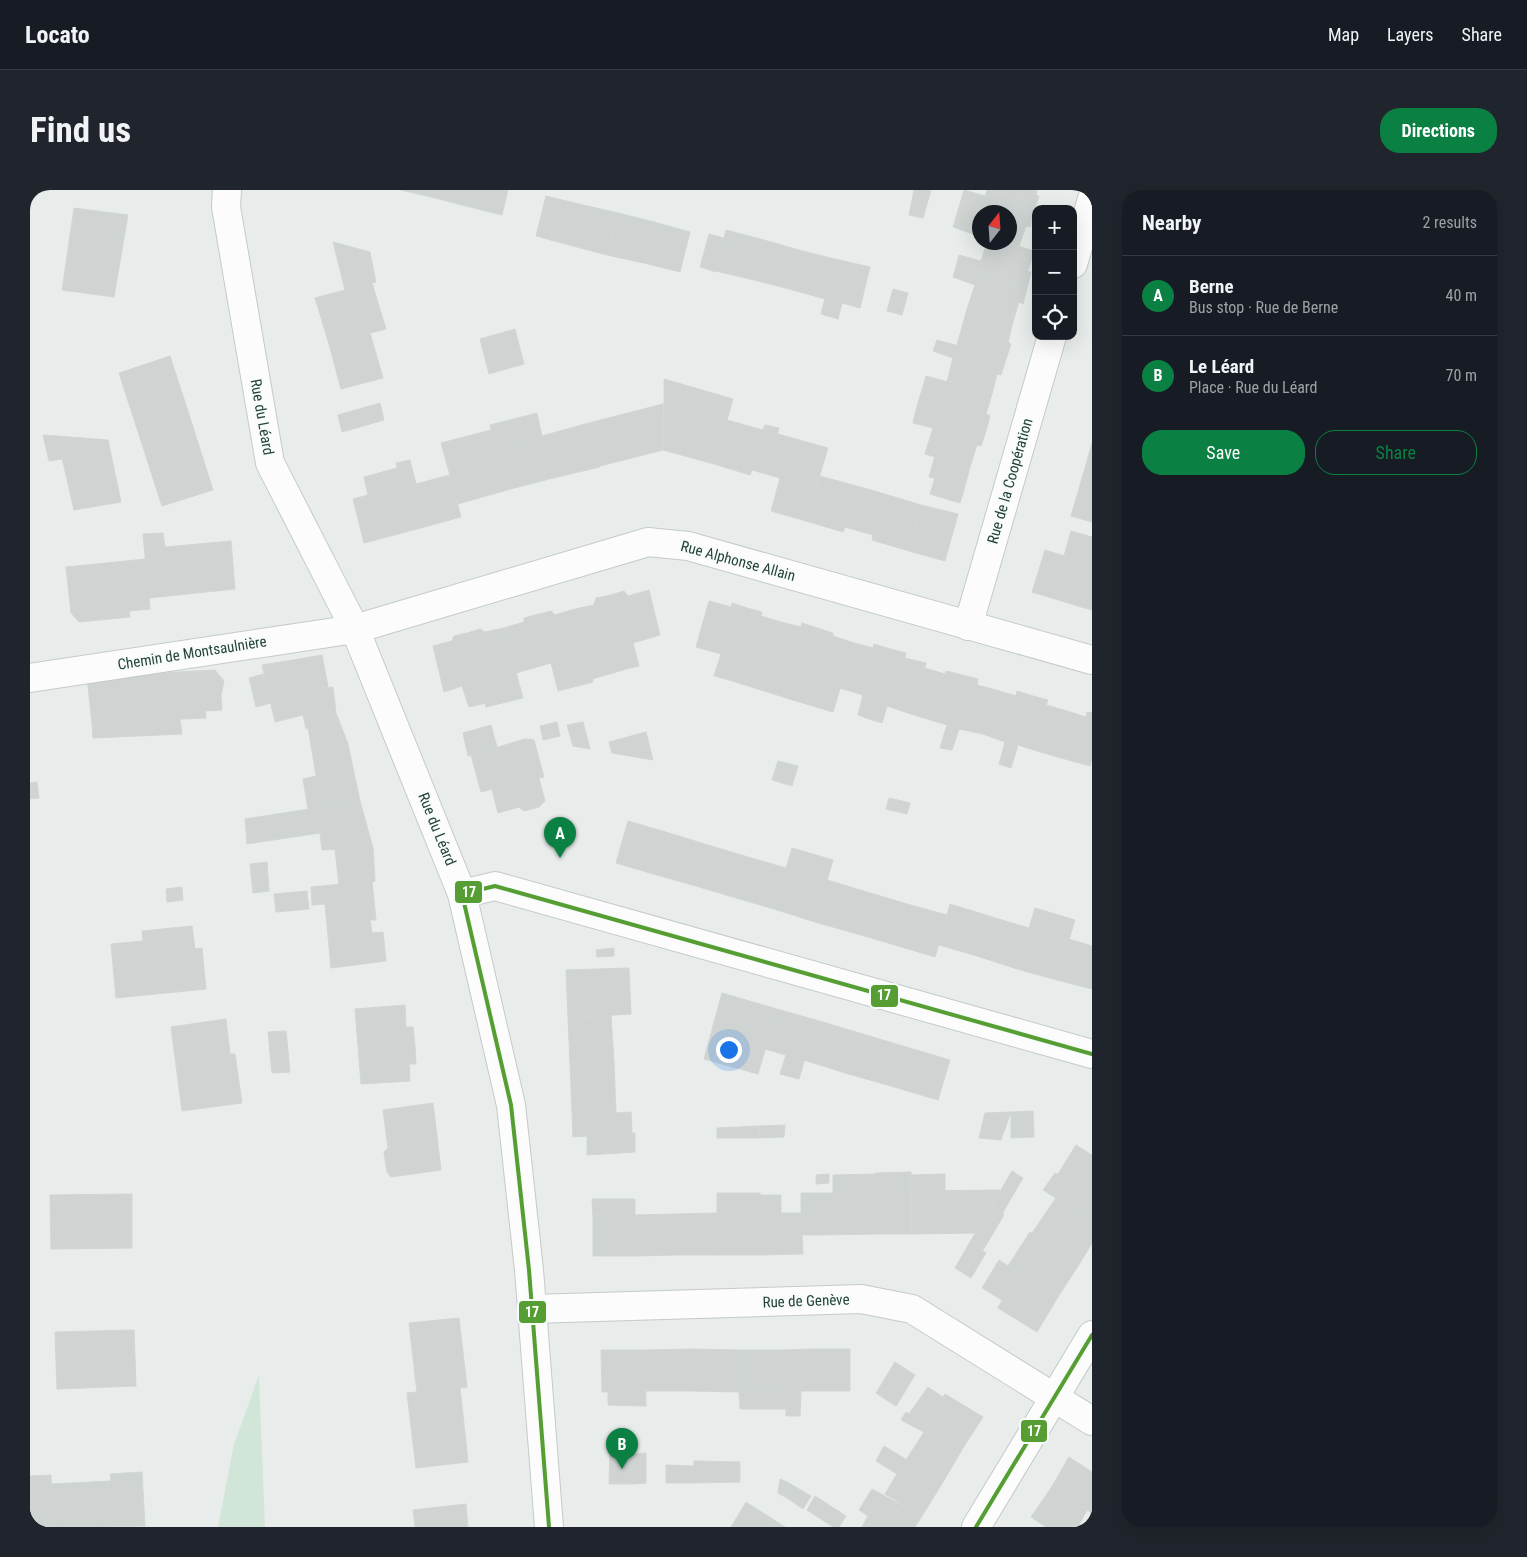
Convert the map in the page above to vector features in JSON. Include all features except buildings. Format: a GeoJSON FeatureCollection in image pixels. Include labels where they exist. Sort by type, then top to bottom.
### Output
{"type":"FeatureCollection","features":[{"type":"Feature","properties":{"kind":"street","name":"Rue du Léard"},"geometry":{"type":"LineString","coordinates":[[227,190],[226,207],[270,463],[355,629],[462,894],[511,1105],[532,1309],[549,1527]]}},
{"type":"Feature","properties":{"kind":"street"},"geometry":{"type":"LineString","coordinates":[[1077,250],[1092,199]]}},
{"type":"Feature","properties":{"kind":"street","name":"Rue de la Coopération"},"geometry":{"type":"LineString","coordinates":[[968,626],[1051,340]]}},
{"type":"Feature","properties":{"kind":"street","name":"Rue Alphonse Allain"},"geometry":{"type":"LineString","coordinates":[[355,629],[648,542],[688,546],[1092,660]]}},
{"type":"Feature","properties":{"kind":"street","name":"Chemin de Montsaulnière"},"geometry":{"type":"LineString","coordinates":[[30,678],[355,629]]}},
{"type":"Feature","properties":{"kind":"street"},"geometry":{"type":"LineString","coordinates":[[462,894],[495,886],[1092,1054]]}},
{"type":"Feature","properties":{"kind":"street","name":"Rue de Genève"},"geometry":{"type":"LineString","coordinates":[[532,1309],[861,1299],[912,1309],[1092,1421]]}},
{"type":"Feature","properties":{"kind":"street"},"geometry":{"type":"LineString","coordinates":[[976,1527],[1092,1335]]}},
{"type":"Feature","properties":{"kind":"green space"},"geometry":{"type":"Polygon","coordinates":[[[259,1375],[265,1527],[218,1527],[234,1444],[259,1375]]]}},
{"type":"Feature","properties":{"kind":"transit line","name":"17"},"geometry":{"type":"LineString","coordinates":[[549,1527],[529,1270],[511,1105],[462,894],[495,886],[1092,1054]]}},
{"type":"Feature","properties":{"kind":"transit line","name":"17"},"geometry":{"type":"LineString","coordinates":[[976,1527],[1092,1335]]}},
{"type":"Feature","properties":{"kind":"place","name":"Berne"},"geometry":{"type":"Point","coordinates":[560,858]}},
{"type":"Feature","properties":{"kind":"place","name":"Le Léard"},"geometry":{"type":"Point","coordinates":[622,1469]}}]}
